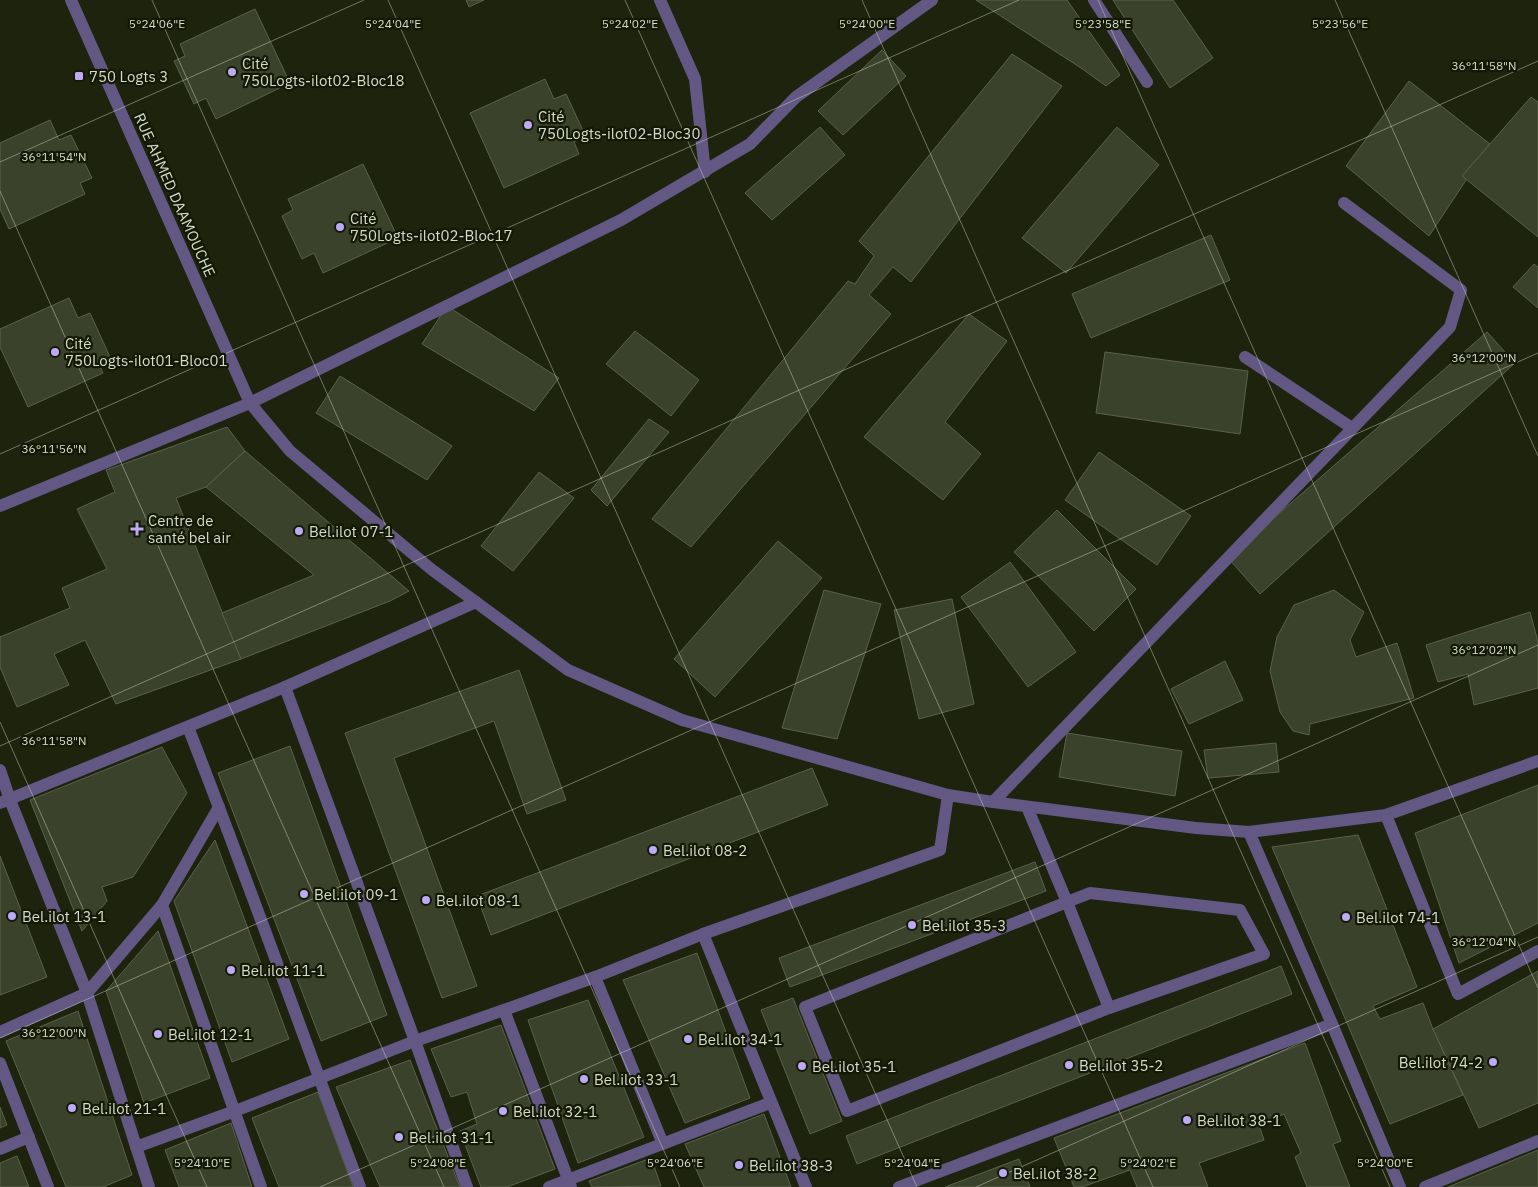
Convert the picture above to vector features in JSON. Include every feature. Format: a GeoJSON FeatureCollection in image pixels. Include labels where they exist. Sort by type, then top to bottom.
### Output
{"type":"FeatureCollection","features":[{"type":"Feature","properties":{"kind":"street","name":"RUE AHMED DAAMOUCHE"},"geometry":{"type":"LineString","coordinates":[[71,0],[250,403],[290,451],[431,569],[568,670],[682,720],[948,795],[1196,828],[1248,832],[1386,814],[1538,761]]}},
{"type":"Feature","properties":{"kind":"street"},"geometry":{"type":"LineString","coordinates":[[660,0],[695,79],[705,172]]}},
{"type":"Feature","properties":{"kind":"street"},"geometry":{"type":"LineString","coordinates":[[0,506],[250,403],[621,220],[750,144],[796,97],[932,0]]}},
{"type":"Feature","properties":{"kind":"street"},"geometry":{"type":"LineString","coordinates":[[1094,0],[1147,82]]}},
{"type":"Feature","properties":{"kind":"street"},"geometry":{"type":"LineString","coordinates":[[994,802],[1450,327],[1461,290],[1344,202]]}},
{"type":"Feature","properties":{"kind":"street"},"geometry":{"type":"LineString","coordinates":[[1244,357],[1352,428]]}},
{"type":"Feature","properties":{"kind":"street"},"geometry":{"type":"LineString","coordinates":[[5,802],[284,687],[476,602]]}},
{"type":"Feature","properties":{"kind":"street"},"geometry":{"type":"LineString","coordinates":[[284,687],[415,1040],[467,1187]]}},
{"type":"Feature","properties":{"kind":"street"},"geometry":{"type":"LineString","coordinates":[[188,727],[360,1187]]}},
{"type":"Feature","properties":{"kind":"street"},"geometry":{"type":"LineString","coordinates":[[0,770],[5,802],[86,993],[149,1187]]}},
{"type":"Feature","properties":{"kind":"street"},"geometry":{"type":"LineString","coordinates":[[136,1147],[235,1111],[415,1040],[504,1010],[703,934],[940,850],[948,795]]}},
{"type":"Feature","properties":{"kind":"street"},"geometry":{"type":"LineString","coordinates":[[1027,806],[1110,1008]]}},
{"type":"Feature","properties":{"kind":"street"},"geometry":{"type":"LineString","coordinates":[[0,1032],[86,993],[162,905],[219,807]]}},
{"type":"Feature","properties":{"kind":"street"},"geometry":{"type":"LineString","coordinates":[[1386,814],[1458,994],[1538,951]]}},
{"type":"Feature","properties":{"kind":"street"},"geometry":{"type":"LineString","coordinates":[[1248,832],[1332,1024],[1400,1187]]}},
{"type":"Feature","properties":{"kind":"street"},"geometry":{"type":"LineString","coordinates":[[1090,893],[1240,910],[1264,954],[1110,1008],[847,1112],[805,1006],[1090,893]]}},
{"type":"Feature","properties":{"kind":"street"},"geometry":{"type":"LineString","coordinates":[[162,905],[261,1187]]}},
{"type":"Feature","properties":{"kind":"street"},"geometry":{"type":"LineString","coordinates":[[703,934],[770,1103],[806,1187]]}},
{"type":"Feature","properties":{"kind":"street"},"geometry":{"type":"LineString","coordinates":[[594,977],[663,1144]]}},
{"type":"Feature","properties":{"kind":"street"},"geometry":{"type":"LineString","coordinates":[[504,1010],[570,1183]]}},
{"type":"Feature","properties":{"kind":"street"},"geometry":{"type":"LineString","coordinates":[[899,1187],[1332,1024]]}},
{"type":"Feature","properties":{"kind":"street"},"geometry":{"type":"LineString","coordinates":[[0,1063],[48,1187]]}},
{"type":"Feature","properties":{"kind":"street"},"geometry":{"type":"LineString","coordinates":[[549,1187],[570,1183],[663,1144],[770,1103]]}},
{"type":"Feature","properties":{"kind":"street"},"geometry":{"type":"LineString","coordinates":[[0,1148],[29,1137]]}},
{"type":"Feature","properties":{"kind":"street"},"geometry":{"type":"LineString","coordinates":[[1425,1187],[1538,1141]]}},
{"type":"Feature","properties":{"kind":"building"},"geometry":{"type":"Polygon","coordinates":[[[466,0],[484,0],[469,7],[466,0]]]}},
{"type":"Feature","properties":{"kind":"building"},"geometry":{"type":"Polygon","coordinates":[[[976,0],[1067,0],[1120,75],[1106,86],[976,0]]]}},
{"type":"Feature","properties":{"kind":"building"},"geometry":{"type":"Polygon","coordinates":[[[1113,0],[1173,0],[1213,58],[1170,88],[1113,0]]]}},
{"type":"Feature","properties":{"kind":"building","name":"Cité 750Logts-ilot02-Bloc18"},"geometry":{"type":"Polygon","coordinates":[[[255,9],[290,83],[216,119],[206,98],[194,104],[174,61],[185,56],[180,44],[255,9]]]}},
{"type":"Feature","properties":{"kind":"building"},"geometry":{"type":"Polygon","coordinates":[[[882,50],[906,76],[843,135],[818,111],[882,50]]]}},
{"type":"Feature","properties":{"kind":"building"},"geometry":{"type":"Polygon","coordinates":[[[1012,54],[1062,86],[911,282],[893,267],[869,295],[891,314],[691,547],[652,519],[848,281],[855,284],[874,256],[859,241],[1012,54]]]}},
{"type":"Feature","properties":{"kind":"building","name":"Cité 750Logts-ilot02-Bloc30"},"geometry":{"type":"Polygon","coordinates":[[[545,79],[554,99],[566,94],[586,137],[574,142],[579,154],[504,188],[470,113],[545,79]]]}},
{"type":"Feature","properties":{"kind":"building"},"geometry":{"type":"Polygon","coordinates":[[[1409,81],[1490,144],[1429,236],[1346,166],[1409,81]]]}},
{"type":"Feature","properties":{"kind":"building"},"geometry":{"type":"Polygon","coordinates":[[[1531,97],[1538,102],[1538,237],[1462,176],[1531,97]]]}},
{"type":"Feature","properties":{"kind":"building"},"geometry":{"type":"Polygon","coordinates":[[[50,120],[59,140],[71,135],[92,178],[80,183],[85,194],[9,229],[0,209],[0,143],[50,120]]]}},
{"type":"Feature","properties":{"kind":"building"},"geometry":{"type":"Polygon","coordinates":[[[820,127],[845,155],[772,220],[745,193],[820,127]]]}},
{"type":"Feature","properties":{"kind":"building"},"geometry":{"type":"Polygon","coordinates":[[[1117,127],[1159,165],[1066,273],[1022,238],[1117,127]]]}},
{"type":"Feature","properties":{"kind":"building","name":"Cité 750Logts-ilot02-Bloc17"},"geometry":{"type":"Polygon","coordinates":[[[363,164],[398,238],[323,273],[314,253],[302,259],[282,216],[293,210],[288,199],[363,164]]]}},
{"type":"Feature","properties":{"kind":"building"},"geometry":{"type":"Polygon","coordinates":[[[1211,235],[1230,280],[1091,338],[1072,294],[1211,235]]]}},
{"type":"Feature","properties":{"kind":"building"},"geometry":{"type":"Polygon","coordinates":[[[1534,264],[1538,267],[1538,308],[1513,287],[1534,264]]]}},
{"type":"Feature","properties":{"kind":"building","name":"Cité 750Logts-ilot01-Bloc01"},"geometry":{"type":"Polygon","coordinates":[[[69,298],[78,318],[90,313],[110,357],[98,362],[103,373],[28,407],[0,347],[0,329],[69,298]]]}},
{"type":"Feature","properties":{"kind":"building"},"geometry":{"type":"Polygon","coordinates":[[[447,306],[559,378],[534,411],[422,344],[447,306]]]}},
{"type":"Feature","properties":{"kind":"building"},"geometry":{"type":"Polygon","coordinates":[[[969,314],[1007,341],[945,422],[981,454],[943,500],[864,437],[969,314]]]}},
{"type":"Feature","properties":{"kind":"building"},"geometry":{"type":"Polygon","coordinates":[[[635,331],[699,380],[671,416],[606,364],[635,331]]]}},
{"type":"Feature","properties":{"kind":"building"},"geometry":{"type":"Polygon","coordinates":[[[1487,332],[1515,363],[1260,594],[1228,558],[1487,332]]]}},
{"type":"Feature","properties":{"kind":"building"},"geometry":{"type":"Polygon","coordinates":[[[1105,352],[1248,371],[1240,434],[1096,413],[1105,352]]]}},
{"type":"Feature","properties":{"kind":"building"},"geometry":{"type":"Polygon","coordinates":[[[340,376],[452,446],[427,480],[316,413],[340,376]]]}},
{"type":"Feature","properties":{"kind":"building"},"geometry":{"type":"Polygon","coordinates":[[[649,419],[669,432],[607,506],[591,490],[649,419]]]}},
{"type":"Feature","properties":{"kind":"building"},"geometry":{"type":"Polygon","coordinates":[[[227,427],[245,451],[206,487],[176,498],[241,659],[116,704],[85,640],[54,654],[69,685],[17,707],[0,667],[0,637],[70,608],[62,588],[107,569],[77,509],[115,492],[106,470],[227,427]]]}},
{"type":"Feature","properties":{"kind":"building","name":"Bel.ilot 07-1"},"geometry":{"type":"Polygon","coordinates":[[[245,451],[409,591],[390,601],[241,659],[222,613],[314,575],[206,487],[245,451]]]}},
{"type":"Feature","properties":{"kind":"building"},"geometry":{"type":"Polygon","coordinates":[[[1099,452],[1191,516],[1157,565],[1065,500],[1099,452]]]}},
{"type":"Feature","properties":{"kind":"building"},"geometry":{"type":"Polygon","coordinates":[[[539,472],[574,498],[513,571],[481,546],[539,472]]]}},
{"type":"Feature","properties":{"kind":"building"},"geometry":{"type":"Polygon","coordinates":[[[1057,510],[1136,589],[1094,631],[1014,552],[1057,510]]]}},
{"type":"Feature","properties":{"kind":"building"},"geometry":{"type":"Polygon","coordinates":[[[778,541],[822,578],[715,697],[674,659],[778,541]]]}},
{"type":"Feature","properties":{"kind":"building"},"geometry":{"type":"Polygon","coordinates":[[[1010,562],[1076,652],[1028,687],[961,597],[1010,562]]]}},
{"type":"Feature","properties":{"kind":"building"},"geometry":{"type":"Polygon","coordinates":[[[824,590],[881,604],[837,739],[782,728],[824,590]]]}},
{"type":"Feature","properties":{"kind":"building"},"geometry":{"type":"Polygon","coordinates":[[[1334,590],[1364,612],[1350,640],[1356,657],[1397,643],[1414,698],[1310,724],[1309,735],[1293,731],[1280,712],[1270,671],[1277,637],[1294,605],[1334,590]]]}},
{"type":"Feature","properties":{"kind":"building"},"geometry":{"type":"Polygon","coordinates":[[[952,599],[974,704],[919,719],[894,610],[952,599]]]}},
{"type":"Feature","properties":{"kind":"building"},"geometry":{"type":"Polygon","coordinates":[[[1530,612],[1538,642],[1538,688],[1474,705],[1468,674],[1438,682],[1426,645],[1530,612]]]}},
{"type":"Feature","properties":{"kind":"building"},"geometry":{"type":"Polygon","coordinates":[[[1225,661],[1243,700],[1189,724],[1171,689],[1225,661]]]}},
{"type":"Feature","properties":{"kind":"building","name":"Bel.ilot 08-1"},"geometry":{"type":"Polygon","coordinates":[[[519,670],[566,800],[527,814],[494,721],[394,758],[477,986],[442,998],[345,733],[519,670]]]}},
{"type":"Feature","properties":{"kind":"building"},"geometry":{"type":"Polygon","coordinates":[[[1067,733],[1182,751],[1175,796],[1059,777],[1067,733]]]}},
{"type":"Feature","properties":{"kind":"building"},"geometry":{"type":"Polygon","coordinates":[[[1276,743],[1279,772],[1208,778],[1204,750],[1276,743]]]}},
{"type":"Feature","properties":{"kind":"building","name":"Bel.ilot 09-1"},"geometry":{"type":"Polygon","coordinates":[[[290,746],[387,1015],[321,1041],[218,773],[290,746]]]}},
{"type":"Feature","properties":{"kind":"building"},"geometry":{"type":"Polygon","coordinates":[[[162,747],[187,793],[133,877],[102,887],[107,901],[82,931],[30,800],[162,747]]]}},
{"type":"Feature","properties":{"kind":"building","name":"Bel.ilot 08-2"},"geometry":{"type":"Polygon","coordinates":[[[812,768],[828,805],[491,935],[477,896],[812,768]]]}},
{"type":"Feature","properties":{"kind":"building"},"geometry":{"type":"Polygon","coordinates":[[[1538,785],[1538,923],[1459,963],[1415,833],[1538,785]]]}},
{"type":"Feature","properties":{"kind":"building","name":"Bel.ilot 74-1"},"geometry":{"type":"Polygon","coordinates":[[[1358,835],[1417,987],[1373,1006],[1380,1019],[1423,1003],[1463,1095],[1390,1124],[1272,847],[1358,835]]]}},
{"type":"Feature","properties":{"kind":"building","name":"Bel.ilot 11-1"},"geometry":{"type":"Polygon","coordinates":[[[215,840],[289,1039],[232,1062],[174,901],[215,840]]]}},
{"type":"Feature","properties":{"kind":"building","name":"Bel.ilot 13-1"},"geometry":{"type":"Polygon","coordinates":[[[0,856],[47,977],[0,995],[0,856]]]}},
{"type":"Feature","properties":{"kind":"building","name":"Bel.ilot 35-3"},"geometry":{"type":"Polygon","coordinates":[[[1035,862],[1046,891],[790,987],[779,958],[1035,862]]]}},
{"type":"Feature","properties":{"kind":"building","name":"Bel.ilot 12-1"},"geometry":{"type":"Polygon","coordinates":[[[158,931],[210,1078],[144,1103],[106,991],[158,931]]]}},
{"type":"Feature","properties":{"kind":"building","name":"Bel.ilot 34-1"},"geometry":{"type":"Polygon","coordinates":[[[697,953],[750,1098],[685,1123],[623,980],[697,953]]]}},
{"type":"Feature","properties":{"kind":"building","name":"Bel.ilot 35-2"},"geometry":{"type":"Polygon","coordinates":[[[1281,966],[1292,994],[857,1164],[846,1136],[1281,966]]]}},
{"type":"Feature","properties":{"kind":"building","name":"Bel.ilot 74-2"},"geometry":{"type":"Polygon","coordinates":[[[1538,971],[1538,1103],[1479,1128],[1433,1029],[1538,971]]]}},
{"type":"Feature","properties":{"kind":"building","name":"Bel.ilot 35-1"},"geometry":{"type":"Polygon","coordinates":[[[793,998],[842,1121],[810,1134],[761,1010],[793,998]]]}},
{"type":"Feature","properties":{"kind":"building","name":"Bel.ilot 33-1"},"geometry":{"type":"Polygon","coordinates":[[[588,1000],[644,1137],[578,1163],[528,1020],[588,1000]]]}},
{"type":"Feature","properties":{"kind":"building","name":"Bel.ilot 21-1"},"geometry":{"type":"Polygon","coordinates":[[[78,1011],[132,1175],[103,1187],[66,1187],[6,1041],[78,1011]]]}},
{"type":"Feature","properties":{"kind":"building","name":"Bel.ilot 32-1"},"geometry":{"type":"Polygon","coordinates":[[[501,1025],[555,1169],[507,1187],[481,1187],[460,1131],[477,1124],[467,1092],[451,1097],[431,1049],[501,1025]]]}},
{"type":"Feature","properties":{"kind":"building","name":"Bel.ilot 38-1"},"geometry":{"type":"Polygon","coordinates":[[[1305,1043],[1341,1141],[1333,1144],[1350,1187],[1307,1187],[1295,1157],[1301,1153],[1284,1114],[1259,1125],[1264,1140],[1199,1163],[1208,1187],[1137,1187],[1130,1170],[1082,1187],[1074,1187],[1054,1138],[1305,1043]]]}},
{"type":"Feature","properties":{"kind":"building","name":"Bel.ilot 31-1"},"geometry":{"type":"Polygon","coordinates":[[[410,1060],[460,1187],[380,1187],[336,1087],[410,1060]]]}},
{"type":"Feature","properties":{"kind":"building"},"geometry":{"type":"Polygon","coordinates":[[[318,1092],[353,1187],[279,1187],[252,1118],[318,1092]]]}},
{"type":"Feature","properties":{"kind":"building"},"geometry":{"type":"Polygon","coordinates":[[[0,1107],[7,1125],[0,1128],[0,1107]]]}},
{"type":"Feature","properties":{"kind":"building","name":"Bel.ilot 38-3"},"geometry":{"type":"Polygon","coordinates":[[[764,1114],[791,1187],[704,1187],[685,1144],[764,1114]]]}},
{"type":"Feature","properties":{"kind":"building"},"geometry":{"type":"Polygon","coordinates":[[[231,1123],[252,1187],[179,1187],[165,1150],[231,1123]]]}},
{"type":"Feature","properties":{"kind":"building"},"geometry":{"type":"Polygon","coordinates":[[[1538,1150],[1538,1187],[1448,1187],[1538,1150]]]}},
{"type":"Feature","properties":{"kind":"building"},"geometry":{"type":"Polygon","coordinates":[[[17,1156],[29,1187],[0,1187],[0,1163],[17,1156]]]}},
{"type":"Feature","properties":{"kind":"building"},"geometry":{"type":"Polygon","coordinates":[[[651,1158],[661,1186],[592,1187],[589,1181],[651,1158]]]}},
{"type":"Feature","properties":{"kind":"building","name":"Bel.ilot 38-2"},"geometry":{"type":"Polygon","coordinates":[[[1019,1159],[1030,1187],[945,1187],[1019,1159]]]}},
{"type":"Feature","properties":{"kind":"place","name":"Cité 750Logts-ilot02-Bloc18"},"geometry":{"type":"Point","coordinates":[232,72]}},
{"type":"Feature","properties":{"kind":"place","name":"750 Logts 3"},"geometry":{"type":"Point","coordinates":[79,76]}},
{"type":"Feature","properties":{"kind":"place","name":"Cité 750Logts-ilot02-Bloc30"},"geometry":{"type":"Point","coordinates":[528,125]}},
{"type":"Feature","properties":{"kind":"place","name":"Cité 750Logts-ilot02-Bloc17"},"geometry":{"type":"Point","coordinates":[340,227]}},
{"type":"Feature","properties":{"kind":"place","name":"Cité 750Logts-ilot01-Bloc01"},"geometry":{"type":"Point","coordinates":[55,352]}},
{"type":"Feature","properties":{"kind":"place","name":"Centre de santé bel air"},"geometry":{"type":"Point","coordinates":[137,529]}},
{"type":"Feature","properties":{"kind":"place","name":"Bel.ilot 07-1"},"geometry":{"type":"Point","coordinates":[299,531]}},
{"type":"Feature","properties":{"kind":"place","name":"Bel.ilot 08-2"},"geometry":{"type":"Point","coordinates":[653,850]}},
{"type":"Feature","properties":{"kind":"place","name":"Bel.ilot 09-1"},"geometry":{"type":"Point","coordinates":[304,894]}},
{"type":"Feature","properties":{"kind":"place","name":"Bel.ilot 08-1"},"geometry":{"type":"Point","coordinates":[426,900]}},
{"type":"Feature","properties":{"kind":"place","name":"Bel.ilot 13-1"},"geometry":{"type":"Point","coordinates":[12,916]}},
{"type":"Feature","properties":{"kind":"place","name":"Bel.ilot 74-1"},"geometry":{"type":"Point","coordinates":[1346,917]}},
{"type":"Feature","properties":{"kind":"place","name":"Bel.ilot 35-3"},"geometry":{"type":"Point","coordinates":[912,925]}},
{"type":"Feature","properties":{"kind":"place","name":"Bel.ilot 11-1"},"geometry":{"type":"Point","coordinates":[231,970]}},
{"type":"Feature","properties":{"kind":"place","name":"Bel.ilot 12-1"},"geometry":{"type":"Point","coordinates":[158,1034]}},
{"type":"Feature","properties":{"kind":"place","name":"Bel.ilot 34-1"},"geometry":{"type":"Point","coordinates":[688,1039]}},
{"type":"Feature","properties":{"kind":"place","name":"Bel.ilot 74-2"},"geometry":{"type":"Point","coordinates":[1493,1062]}},
{"type":"Feature","properties":{"kind":"place","name":"Bel.ilot 35-2"},"geometry":{"type":"Point","coordinates":[1069,1065]}},
{"type":"Feature","properties":{"kind":"place","name":"Bel.ilot 35-1"},"geometry":{"type":"Point","coordinates":[802,1066]}},
{"type":"Feature","properties":{"kind":"place","name":"Bel.ilot 33-1"},"geometry":{"type":"Point","coordinates":[584,1079]}},
{"type":"Feature","properties":{"kind":"place","name":"Bel.ilot 21-1"},"geometry":{"type":"Point","coordinates":[72,1108]}},
{"type":"Feature","properties":{"kind":"place","name":"Bel.ilot 32-1"},"geometry":{"type":"Point","coordinates":[503,1111]}},
{"type":"Feature","properties":{"kind":"place","name":"Bel.ilot 38-1"},"geometry":{"type":"Point","coordinates":[1187,1120]}},
{"type":"Feature","properties":{"kind":"place","name":"Bel.ilot 31-1"},"geometry":{"type":"Point","coordinates":[399,1137]}},
{"type":"Feature","properties":{"kind":"place","name":"Bel.ilot 38-3"},"geometry":{"type":"Point","coordinates":[739,1165]}},
{"type":"Feature","properties":{"kind":"place","name":"Bel.ilot 38-2"},"geometry":{"type":"Point","coordinates":[1003,1173]}}]}
